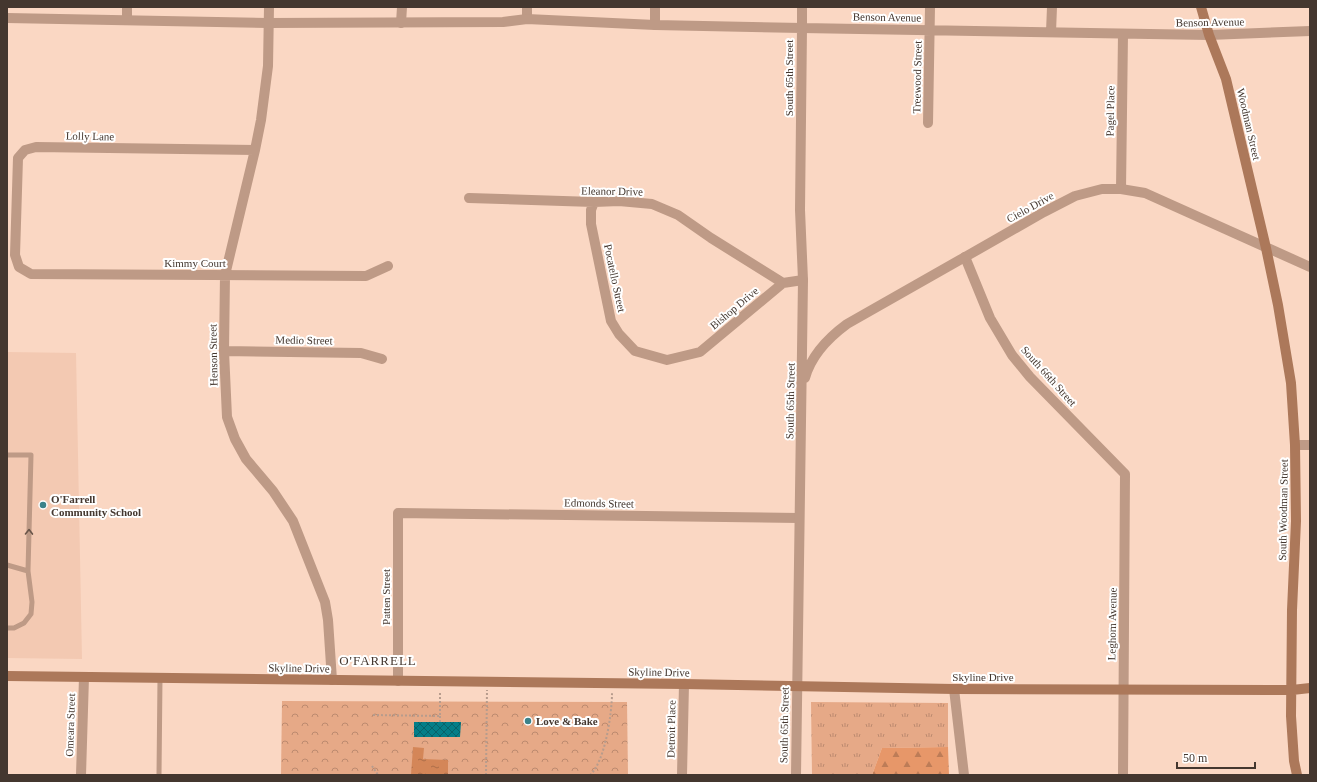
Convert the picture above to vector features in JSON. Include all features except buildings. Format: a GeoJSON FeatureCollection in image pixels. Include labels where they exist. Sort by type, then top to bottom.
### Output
{"type":"FeatureCollection","features":[{"type":"Feature","properties":{"kind":"main road","name":"Woodman Street"},"geometry":{"type":"LineString","coordinates":[[1201,7],[1209,34],[1226,79],[1266,248]]}},
{"type":"Feature","properties":{"kind":"main road","name":"South Woodman Street"},"geometry":{"type":"LineString","coordinates":[[1266,248],[1278,305],[1291,383],[1295,445],[1296,521],[1292,610],[1291,716],[1294,761],[1297,775]]}},
{"type":"Feature","properties":{"kind":"main road","name":"Skyline Drive"},"geometry":{"type":"LineString","coordinates":[[7,676],[612,683],[954,689],[1292,690],[1310,688]]}},
{"type":"Feature","properties":{"kind":"street"},"geometry":{"type":"LineString","coordinates":[[126,20],[127,7]]}},
{"type":"Feature","properties":{"kind":"street","name":"Henson Street"},"geometry":{"type":"LineString","coordinates":[[268,7],[268,66],[266,85],[255,150],[225,275],[224,351],[227,417],[235,439],[246,459],[273,491],[293,521],[325,602],[332,680]]}},
{"type":"Feature","properties":{"kind":"street"},"geometry":{"type":"LineString","coordinates":[[401,23],[402,7]]}},
{"type":"Feature","properties":{"kind":"street"},"geometry":{"type":"LineString","coordinates":[[527,7],[527,19]]}},
{"type":"Feature","properties":{"kind":"street"},"geometry":{"type":"LineString","coordinates":[[655,7],[655,25]]}},
{"type":"Feature","properties":{"kind":"street","name":"South 65th Street"},"geometry":{"type":"LineString","coordinates":[[796,775],[803,280],[800,210],[802,7]]}},
{"type":"Feature","properties":{"kind":"street","name":"Treewood Street"},"geometry":{"type":"LineString","coordinates":[[928,123],[930,7]]}},
{"type":"Feature","properties":{"kind":"street"},"geometry":{"type":"LineString","coordinates":[[1051,32],[1052,7]]}},
{"type":"Feature","properties":{"kind":"street","name":"Benson Avenue"},"geometry":{"type":"LineString","coordinates":[[7,18],[268,23],[503,22],[527,19],[655,25],[1123,34],[1209,34],[1310,31]]}},
{"type":"Feature","properties":{"kind":"street","name":"Pagel Place"},"geometry":{"type":"LineString","coordinates":[[1121,189],[1123,34]]}},
{"type":"Feature","properties":{"kind":"street","name":"Lolly Lane"},"geometry":{"type":"LineString","coordinates":[[15,249],[18,158],[25,150],[36,147],[255,150]]}},
{"type":"Feature","properties":{"kind":"street","name":"Cielo Drive"},"geometry":{"type":"LineString","coordinates":[[802,388],[808,367],[817,352],[837,331],[847,324],[1044,212],[1075,196],[1102,189],[1121,189],[1145,193],[1310,267]]}},
{"type":"Feature","properties":{"kind":"street","name":"Eleanor Drive"},"geometry":{"type":"LineString","coordinates":[[469,198],[594,202],[619,201],[652,204],[678,216],[784,283]]}},
{"type":"Feature","properties":{"kind":"street","name":"Pocatello Street"},"geometry":{"type":"LineString","coordinates":[[594,202],[591,210],[592,224],[611,320],[619,334],[636,351],[667,360],[700,352]]}},
{"type":"Feature","properties":{"kind":"street","name":"Kimmy Court"},"geometry":{"type":"LineString","coordinates":[[15,249],[15,255],[19,267],[30,274],[366,276],[388,266]]}},
{"type":"Feature","properties":{"kind":"street","name":"South 66th Street"},"geometry":{"type":"LineString","coordinates":[[965,257],[990,318],[1012,355],[1030,377],[1125,474]]}},
{"type":"Feature","properties":{"kind":"street"},"geometry":{"type":"LineString","coordinates":[[784,283],[803,280]]}},
{"type":"Feature","properties":{"kind":"street","name":"Bishop Drive"},"geometry":{"type":"LineString","coordinates":[[700,352],[784,283]]}},
{"type":"Feature","properties":{"kind":"street","name":"Medio Street"},"geometry":{"type":"LineString","coordinates":[[224,351],[361,353],[382,359]]}},
{"type":"Feature","properties":{"kind":"street"},"geometry":{"type":"LineString","coordinates":[[1295,445],[1310,445]]}},
{"type":"Feature","properties":{"kind":"street","name":"Leghorn Avenue"},"geometry":{"type":"LineString","coordinates":[[1123,775],[1125,474]]}},
{"type":"Feature","properties":{"kind":"street","name":"Edmonds Street"},"geometry":{"type":"LineString","coordinates":[[398,513],[799,518]]}},
{"type":"Feature","properties":{"kind":"street","name":"Patten Street"},"geometry":{"type":"LineString","coordinates":[[398,513],[398,681]]}},
{"type":"Feature","properties":{"kind":"street","name":"Omeara Street"},"geometry":{"type":"LineString","coordinates":[[81,775],[84,677]]}},
{"type":"Feature","properties":{"kind":"street","name":"Detroit Place"},"geometry":{"type":"LineString","coordinates":[[682,775],[684,684]]}},
{"type":"Feature","properties":{"kind":"street"},"geometry":{"type":"LineString","coordinates":[[954,689],[964,775]]}},
{"type":"Feature","properties":{"kind":"lane"},"geometry":{"type":"LineString","coordinates":[[7,455],[31,455],[28,571],[32,602],[31,614],[24,623],[14,628],[7,628]]}},
{"type":"Feature","properties":{"kind":"lane"},"geometry":{"type":"LineString","coordinates":[[7,565],[28,571]]}},
{"type":"Feature","properties":{"kind":"lane"},"geometry":{"type":"LineString","coordinates":[[159,775],[160,678]]}},
{"type":"Feature","properties":{"kind":"path"},"geometry":{"type":"LineString","coordinates":[[440,682],[440,722]]}},
{"type":"Feature","properties":{"kind":"path"},"geometry":{"type":"LineString","coordinates":[[486,775],[487,682]]}},
{"type":"Feature","properties":{"kind":"path"},"geometry":{"type":"LineString","coordinates":[[590,775],[602,757],[612,708],[612,683]]}},
{"type":"Feature","properties":{"kind":"path"},"geometry":{"type":"LineString","coordinates":[[373,715],[440,716]]}},
{"type":"Feature","properties":{"kind":"path"},"geometry":{"type":"LineString","coordinates":[[372,766],[378,775]]}},
{"type":"Feature","properties":{"kind":"shaded area","name":"O'Farrell Community School"},"geometry":{"type":"Polygon","coordinates":[[[7,352],[76,353],[82,659],[7,658],[7,352]]]}},
{"type":"Feature","properties":{"kind":"green space"},"geometry":{"type":"Polygon","coordinates":[[[282,701],[627,702],[628,775],[281,775],[282,701]]]}},
{"type":"Feature","properties":{"kind":"green space"},"geometry":{"type":"Polygon","coordinates":[[[811,702],[948,703],[948,747],[882,748],[872,775],[812,775],[811,702]]]}},
{"type":"Feature","properties":{"kind":"green space"},"geometry":{"type":"Polygon","coordinates":[[[948,747],[949,775],[872,775],[882,748],[948,747]]]}},
{"type":"Feature","properties":{"kind":"water"},"geometry":{"type":"Polygon","coordinates":[[[413,747],[424,748],[423,759],[448,760],[448,775],[411,775],[413,747]]]}},
{"type":"Feature","properties":{"kind":"place","name":"O'Farrell Community School"},"geometry":{"type":"Point","coordinates":[43,505]}},
{"type":"Feature","properties":{"kind":"place","name":"Love & Bake"},"geometry":{"type":"Point","coordinates":[528,721]}},
{"type":"Feature","properties":{"kind":"district","name":"O'FARRELL"},"geometry":{"type":"Point","coordinates":[378,660]}}]}
